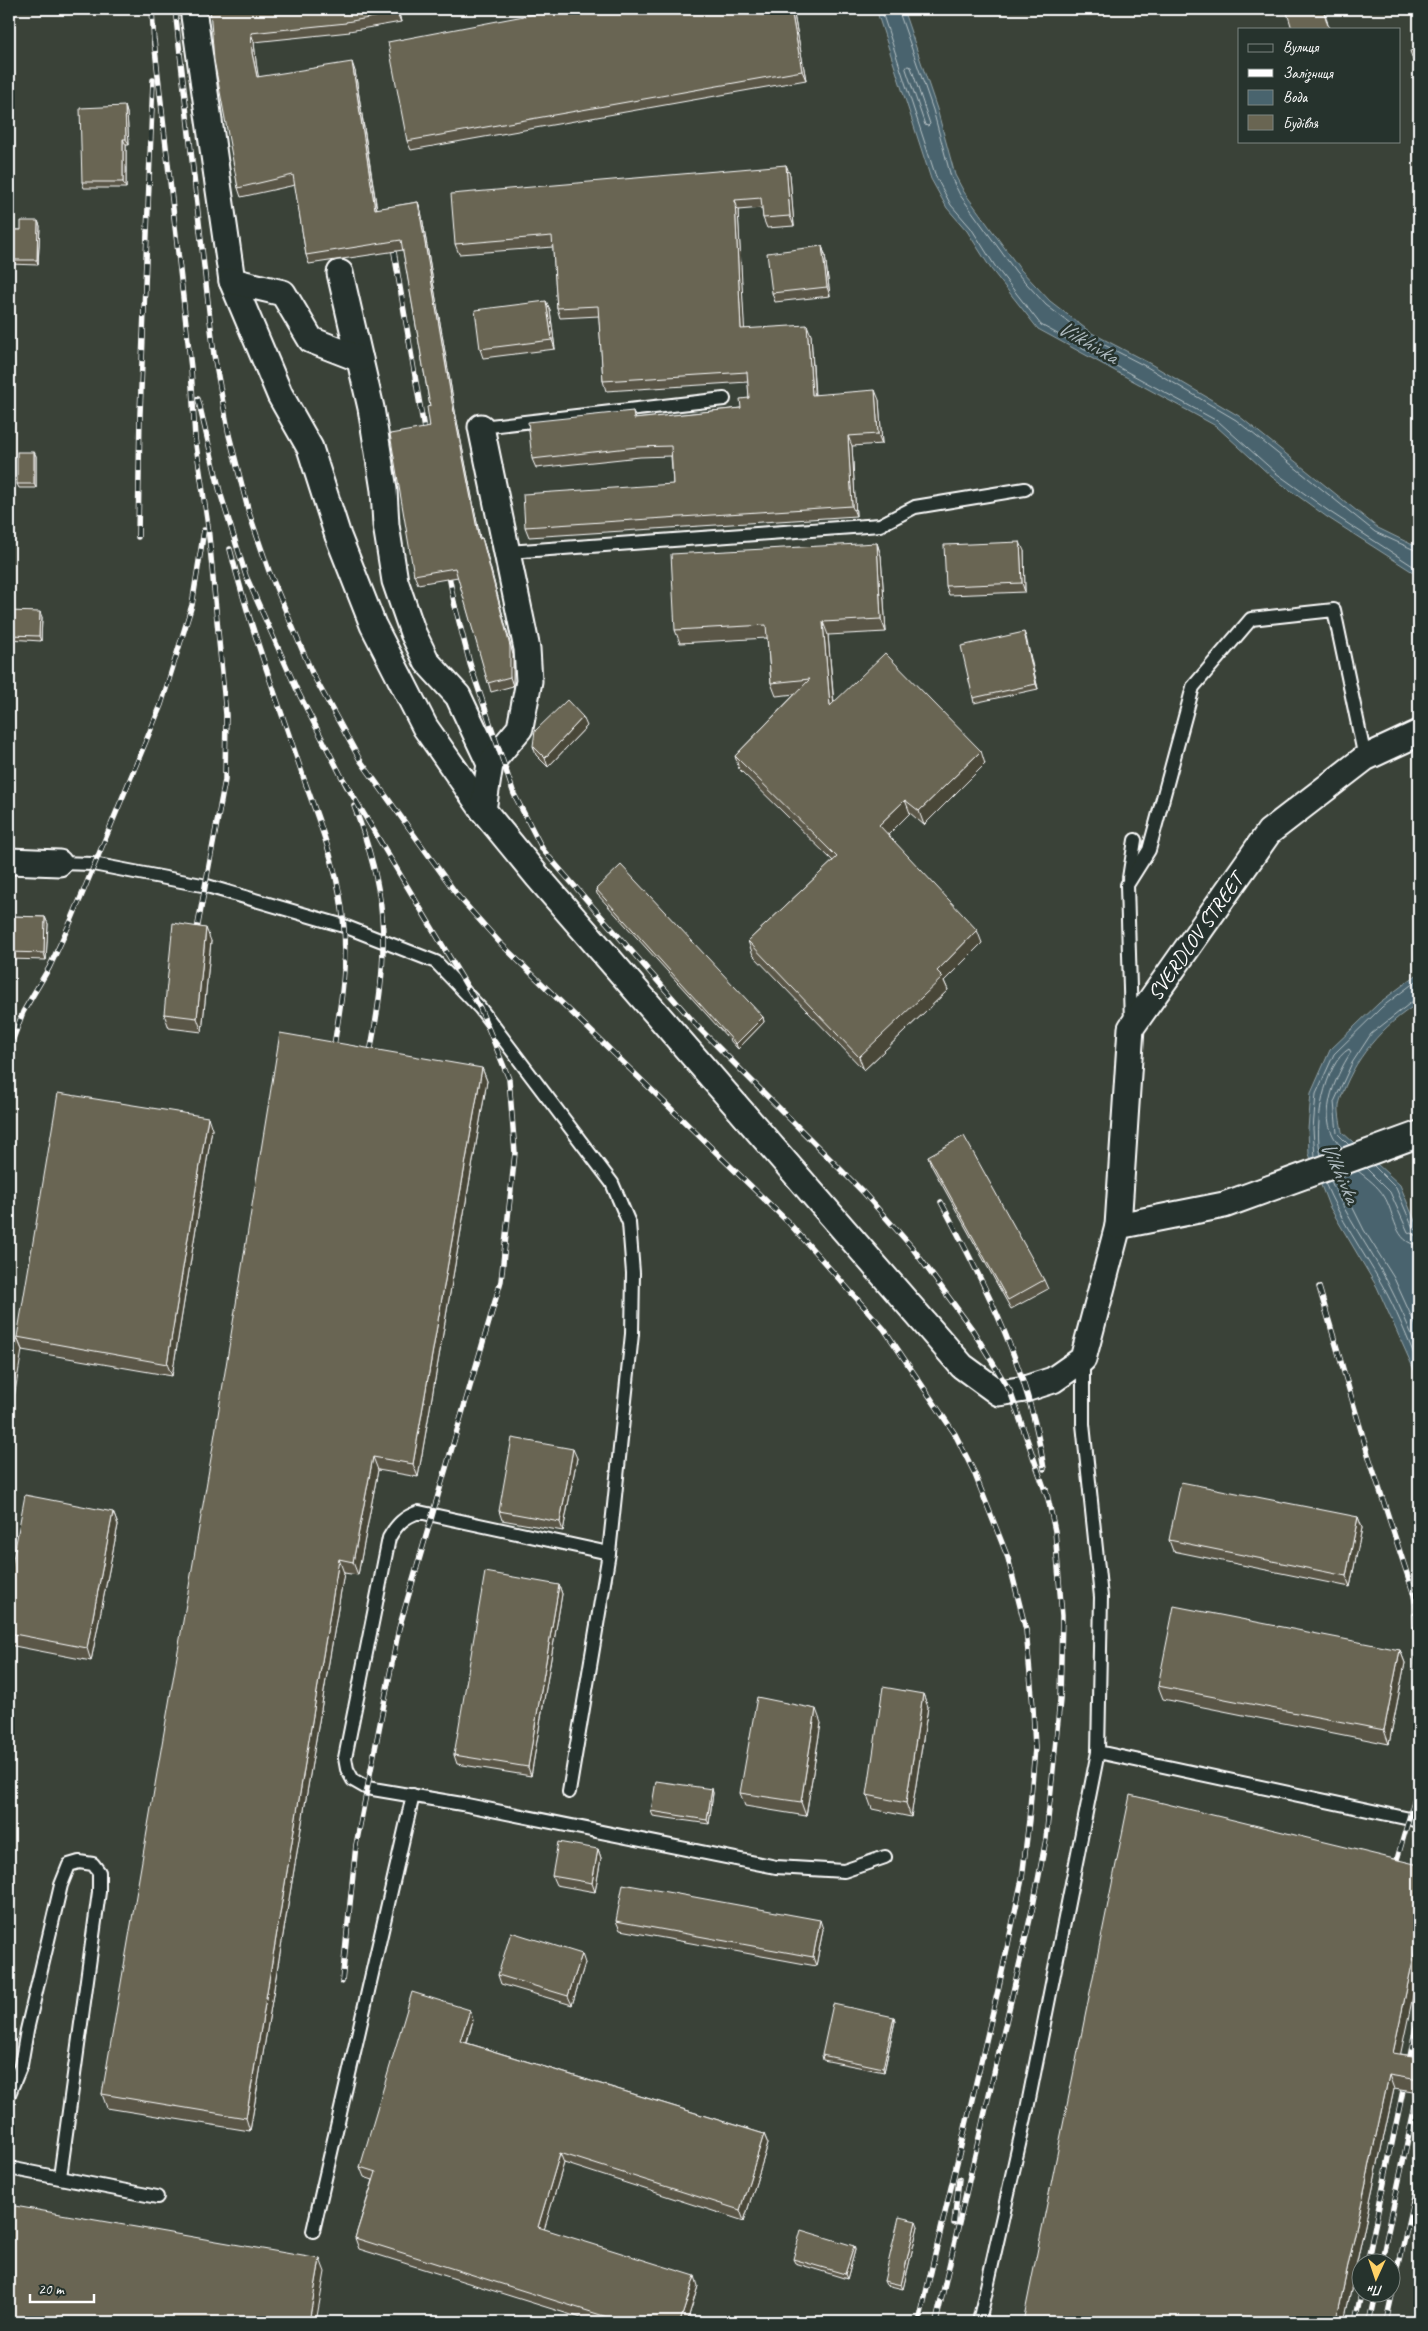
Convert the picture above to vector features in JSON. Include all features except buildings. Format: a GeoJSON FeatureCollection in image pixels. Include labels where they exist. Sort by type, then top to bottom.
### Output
{"type":"FeatureCollection","features":[{"type":"Feature","properties":{"kind":"street"},"geometry":{"type":"LineString","coordinates":[[193,9],[232,281],[280,395],[310,448],[338,536],[372,625],[425,727],[483,810],[538,877],[962,1366],[999,1393],[1053,1380],[1083,1359],[1118,1226],[1132,1028]]}},
{"type":"Feature","properties":{"kind":"street"},"geometry":{"type":"LineString","coordinates":[[340,273],[371,408],[384,490],[386,525],[394,581],[413,633],[428,662],[458,696],[490,764]]}},
{"type":"Feature","properties":{"kind":"street"},"geometry":{"type":"LineString","coordinates":[[232,281],[282,293],[311,340],[360,359]]}},
{"type":"Feature","properties":{"kind":"street"},"geometry":{"type":"LineString","coordinates":[[481,427],[527,650],[529,681],[520,728],[490,764],[483,810]]}},
{"type":"Feature","properties":{"kind":"street","name":"SVERDLOV STREET"},"geometry":{"type":"LineString","coordinates":[[1132,1028],[1269,832],[1365,758],[1419,733]]}},
{"type":"Feature","properties":{"kind":"street"},"geometry":{"type":"LineString","coordinates":[[9,861],[59,863]]}},
{"type":"Feature","properties":{"kind":"street"},"geometry":{"type":"LineString","coordinates":[[1118,1226],[1224,1205],[1419,1134]]}},
{"type":"Feature","properties":{"kind":"lane"},"geometry":{"type":"LineString","coordinates":[[481,427],[724,399]]}},
{"type":"Feature","properties":{"kind":"lane"},"geometry":{"type":"LineString","coordinates":[[508,552],[880,525],[915,507],[1025,489]]}},
{"type":"Feature","properties":{"kind":"lane"},"geometry":{"type":"LineString","coordinates":[[1127,885],[1150,850],[1193,687],[1251,619],[1334,610],[1365,758]]}},
{"type":"Feature","properties":{"kind":"lane"},"geometry":{"type":"LineString","coordinates":[[1132,1028],[1127,885],[1135,840]]}},
{"type":"Feature","properties":{"kind":"lane"},"geometry":{"type":"LineString","coordinates":[[59,863],[94,864],[206,886],[344,926],[436,962],[480,1008],[612,1183],[629,1223],[634,1273],[632,1334],[609,1552],[569,1792]]}},
{"type":"Feature","properties":{"kind":"lane"},"geometry":{"type":"LineString","coordinates":[[979,2322],[1027,2109],[1098,1752],[1101,1597],[1083,1424],[1083,1359]]}},
{"type":"Feature","properties":{"kind":"lane"},"geometry":{"type":"LineString","coordinates":[[609,1552],[419,1512],[407,1516],[396,1525],[389,1538],[345,1758],[346,1769],[354,1780],[367,1788],[413,1795],[776,1867],[844,1871],[885,1858]]}},
{"type":"Feature","properties":{"kind":"lane"},"geometry":{"type":"LineString","coordinates":[[1098,1752],[1419,1821]]}},
{"type":"Feature","properties":{"kind":"lane"},"geometry":{"type":"LineString","coordinates":[[312,2231],[413,1795]]}},
{"type":"Feature","properties":{"kind":"lane"},"geometry":{"type":"LineString","coordinates":[[9,2094],[21,2065],[27,2030],[61,1885],[69,1865],[79,1862],[93,1864],[99,1872],[99,1892],[60,2177]]}},
{"type":"Feature","properties":{"kind":"lane"},"geometry":{"type":"LineString","coordinates":[[9,2168],[157,2197]]}},
{"type":"Feature","properties":{"kind":"water","name":"Vilkhivka"},"geometry":{"type":"Polygon","coordinates":[[[876,9],[903,9],[937,109],[955,175],[964,192],[1020,269],[1050,301],[1090,332],[1149,363],[1239,416],[1378,528],[1419,548],[1419,576],[1327,517],[1272,477],[1216,426],[1038,329],[991,269],[967,231],[947,208],[931,179],[876,9]]]}},
{"type":"Feature","properties":{"kind":"water","name":"Vilkhivka"},"geometry":{"type":"Polygon","coordinates":[[[1419,973],[1419,1003],[1393,1022],[1370,1045],[1345,1086],[1339,1108],[1342,1132],[1400,1185],[1419,1231],[1419,1381],[1377,1287],[1329,1206],[1309,1154],[1308,1129],[1311,1093],[1330,1050],[1379,1003],[1419,973]]]}},
{"type":"Feature","properties":{"kind":"railway"},"geometry":{"type":"LineString","coordinates":[[152,9],[154,45]]}},
{"type":"Feature","properties":{"kind":"railway"},"geometry":{"type":"LineString","coordinates":[[175,9],[214,355],[229,435],[249,513],[269,571],[312,673],[360,760],[458,896],[501,944],[788,1222],[884,1329],[955,1434],[974,1472],[1008,1558],[1026,1630],[1033,1707],[1035,1748],[1029,1820],[1022,1879],[999,1986],[919,2322]]}},
{"type":"Feature","properties":{"kind":"railway"},"geometry":{"type":"LineString","coordinates":[[154,40],[191,368],[195,438],[208,526],[226,715],[225,780],[196,935]]}},
{"type":"Feature","properties":{"kind":"railway"},"geometry":{"type":"LineString","coordinates":[[138,537],[140,414],[153,80]]}},
{"type":"Feature","properties":{"kind":"railway"},"geometry":{"type":"LineString","coordinates":[[394,252],[426,441]]}},
{"type":"Feature","properties":{"kind":"railway"},"geometry":{"type":"LineString","coordinates":[[198,399],[220,492],[246,576],[297,690],[347,787]]}},
{"type":"Feature","properties":{"kind":"railway"},"geometry":{"type":"LineString","coordinates":[[9,1050],[23,1012],[49,968],[71,921],[161,705],[192,605],[204,530]]}},
{"type":"Feature","properties":{"kind":"railway"},"geometry":{"type":"LineString","coordinates":[[230,549],[256,637],[324,836],[339,891],[344,928],[345,959],[333,1051]]}},
{"type":"Feature","properties":{"kind":"railway"},"geometry":{"type":"LineString","coordinates":[[447,565],[454,602],[470,664],[514,794],[543,850],[698,1027],[863,1192],[911,1246],[972,1329],[1010,1391],[1047,1496]]}},
{"type":"Feature","properties":{"kind":"railway"},"geometry":{"type":"LineString","coordinates":[[342,1982],[356,1845],[399,1628],[501,1281],[515,1153],[509,1079],[480,1008],[344,781]]}},
{"type":"Feature","properties":{"kind":"railway"},"geometry":{"type":"LineString","coordinates":[[354,806],[372,860],[382,917],[382,970],[369,1058]]}},
{"type":"Feature","properties":{"kind":"railway"},"geometry":{"type":"LineString","coordinates":[[941,1202],[975,1266],[1017,1365],[1037,1433],[1044,1469]]}},
{"type":"Feature","properties":{"kind":"railway"},"geometry":{"type":"LineString","coordinates":[[1319,1287],[1368,1454],[1414,1595],[1419,1623]]}},
{"type":"Feature","properties":{"kind":"railway"},"geometry":{"type":"LineString","coordinates":[[936,2322],[1033,1906],[1046,1839],[1060,1700],[1062,1616],[1055,1531],[1046,1489]]}},
{"type":"Feature","properties":{"kind":"railway"},"geometry":{"type":"LineString","coordinates":[[1415,1615],[1419,1692]]}},
{"type":"Feature","properties":{"kind":"railway"},"geometry":{"type":"LineString","coordinates":[[1393,1873],[1419,1784]]}},
{"type":"Feature","properties":{"kind":"railway"},"geometry":{"type":"LineString","coordinates":[[1369,2254],[1419,2013]]}},
{"type":"Feature","properties":{"kind":"railway"},"geometry":{"type":"LineString","coordinates":[[1383,2254],[1419,2087]]}},
{"type":"Feature","properties":{"kind":"railway"},"geometry":{"type":"LineString","coordinates":[[1386,2322],[1419,2175]]}},
{"type":"Feature","properties":{"kind":"railway"},"geometry":{"type":"LineString","coordinates":[[954,2223],[959,2179]]}},
{"type":"Feature","properties":{"kind":"railway"},"geometry":{"type":"LineString","coordinates":[[1355,2322],[1359,2304]]}},
{"type":"Feature","properties":{"kind":"railway"},"geometry":{"type":"LineString","coordinates":[[1369,2322],[1373,2304]]}}]}
